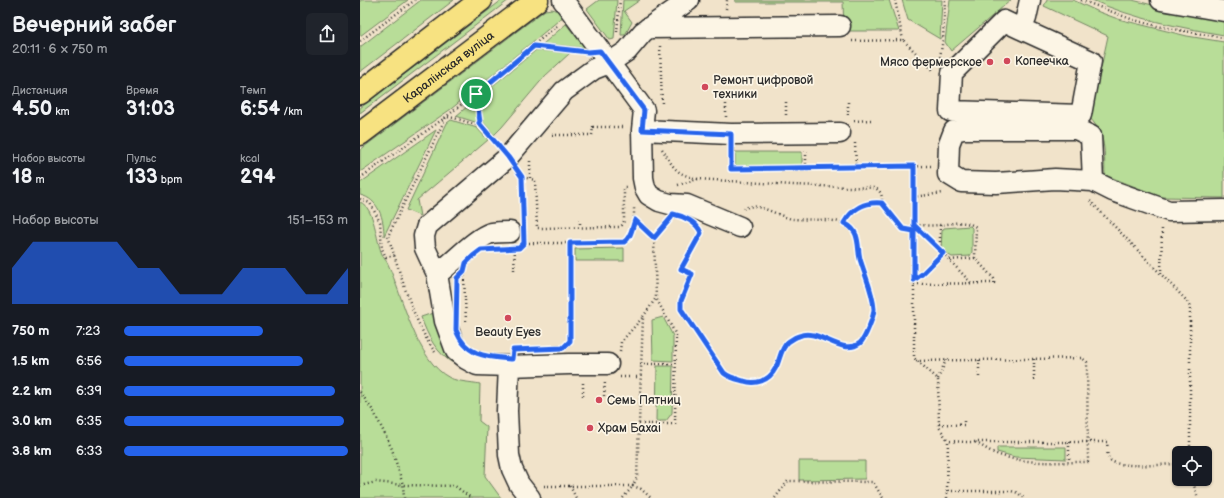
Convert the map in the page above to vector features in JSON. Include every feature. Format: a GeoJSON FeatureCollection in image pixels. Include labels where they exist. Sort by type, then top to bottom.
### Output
{"type":"FeatureCollection","features":[{"type":"Feature","properties":{"kind":"main road"},"geometry":{"type":"LineString","coordinates":[[360,93],[480,0]]}},
{"type":"Feature","properties":{"kind":"main road","name":"Каралінская вуліца"},"geometry":{"type":"LineString","coordinates":[[360,134],[537,0]]}},
{"type":"Feature","properties":{"kind":"street"},"geometry":{"type":"LineString","coordinates":[[651,36],[689,0]]}},
{"type":"Feature","properties":{"kind":"street"},"geometry":{"type":"LineString","coordinates":[[1020,17],[1090,61],[1081,115],[950,111],[952,73],[1020,17],[1036,7],[1039,0]]}},
{"type":"Feature","properties":{"kind":"street"},"geometry":{"type":"LineString","coordinates":[[1161,0],[1224,11]]}},
{"type":"Feature","properties":{"kind":"street"},"geometry":{"type":"LineString","coordinates":[[568,7],[644,110],[635,128],[645,188],[649,195],[658,201],[670,204],[688,205],[738,226]]}},
{"type":"Feature","properties":{"kind":"street"},"geometry":{"type":"LineString","coordinates":[[613,367],[569,364],[509,366],[478,365],[466,359],[456,351],[445,321],[436,274],[425,248],[424,236],[427,226],[508,157],[564,91],[594,69],[605,57],[627,51],[639,36],[844,33]]}},
{"type":"Feature","properties":{"kind":"street"},"geometry":{"type":"LineString","coordinates":[[635,128],[731,134],[840,133]]}},
{"type":"Feature","properties":{"kind":"street"},"geometry":{"type":"LineString","coordinates":[[1090,190],[1091,136],[1076,129],[963,129],[954,131],[948,144],[948,174],[961,182],[996,183],[1056,179],[1090,190],[1113,191],[1170,211],[1224,210]]}},
{"type":"Feature","properties":{"kind":"street"},"geometry":{"type":"LineString","coordinates":[[436,274],[447,268],[473,244],[491,234],[516,240]]}},
{"type":"Feature","properties":{"kind":"street"},"geometry":{"type":"LineString","coordinates":[[509,366],[507,411],[509,455],[512,469],[519,484],[538,495]]}},
{"type":"Feature","properties":{"kind":"path"},"geometry":{"type":"LineString","coordinates":[[360,42],[415,0]]}},
{"type":"Feature","properties":{"kind":"path"},"geometry":{"type":"LineString","coordinates":[[534,46],[588,52],[605,57],[609,43],[616,42],[620,0]]}},
{"type":"Feature","properties":{"kind":"path"},"geometry":{"type":"LineString","coordinates":[[895,0],[903,40],[937,74],[938,67]]}},
{"type":"Feature","properties":{"kind":"path"},"geometry":{"type":"LineString","coordinates":[[940,60],[943,39],[945,0]]}},
{"type":"Feature","properties":{"kind":"path"},"geometry":{"type":"LineString","coordinates":[[1081,0],[1131,19],[1157,26],[1224,38]]}},
{"type":"Feature","properties":{"kind":"path"},"geometry":{"type":"LineString","coordinates":[[360,178],[476,94],[534,46],[568,7]]}},
{"type":"Feature","properties":{"kind":"path"},"geometry":{"type":"LineString","coordinates":[[844,33],[903,40]]}},
{"type":"Feature","properties":{"kind":"path"},"geometry":{"type":"LineString","coordinates":[[651,36],[660,44],[663,109]]}},
{"type":"Feature","properties":{"kind":"path"},"geometry":{"type":"LineString","coordinates":[[476,94],[479,123],[508,157],[522,177],[514,270]]}},
{"type":"Feature","properties":{"kind":"path"},"geometry":{"type":"LineString","coordinates":[[786,102],[786,122]]}},
{"type":"Feature","properties":{"kind":"path"},"geometry":{"type":"LineString","coordinates":[[848,102],[848,121],[872,120]]}},
{"type":"Feature","properties":{"kind":"path"},"geometry":{"type":"LineString","coordinates":[[726,103],[726,122],[731,123],[731,169],[936,165]]}},
{"type":"Feature","properties":{"kind":"path"},"geometry":{"type":"LineString","coordinates":[[446,117],[477,125],[479,123]]}},
{"type":"Feature","properties":{"kind":"path"},"geometry":{"type":"LineString","coordinates":[[550,135],[592,134],[593,127],[635,128]]}},
{"type":"Feature","properties":{"kind":"path"},"geometry":{"type":"LineString","coordinates":[[660,147],[677,172],[684,176],[698,179],[875,188],[882,194],[882,203],[903,229],[914,231]]}},
{"type":"Feature","properties":{"kind":"path"},"geometry":{"type":"LineString","coordinates":[[530,159],[530,179]]}},
{"type":"Feature","properties":{"kind":"path"},"geometry":{"type":"LineString","coordinates":[[914,166],[914,358],[938,379]]}},
{"type":"Feature","properties":{"kind":"path"},"geometry":{"type":"LineString","coordinates":[[522,177],[535,180],[537,228],[619,227],[624,221],[624,187],[629,187]]}},
{"type":"Feature","properties":{"kind":"path"},"geometry":{"type":"LineString","coordinates":[[677,191],[678,185],[698,179]]}},
{"type":"Feature","properties":{"kind":"path"},"geometry":{"type":"LineString","coordinates":[[1090,190],[1161,274],[1186,300],[1190,307],[1190,446]]}},
{"type":"Feature","properties":{"kind":"path"},"geometry":{"type":"LineString","coordinates":[[914,197],[948,193]]}},
{"type":"Feature","properties":{"kind":"path"},"geometry":{"type":"LineString","coordinates":[[360,198],[370,203],[380,222],[382,249],[386,257],[394,255]]}},
{"type":"Feature","properties":{"kind":"path"},"geometry":{"type":"LineString","coordinates":[[844,223],[849,214],[862,205],[882,203]]}},
{"type":"Feature","properties":{"kind":"path"},"geometry":{"type":"LineString","coordinates":[[700,229],[701,233],[681,269],[692,274],[681,301],[681,309],[724,373],[729,377],[750,383],[760,382],[767,378],[775,370],[782,351],[788,342],[800,335],[819,337],[842,346],[856,345],[862,342],[872,320],[874,311],[860,259],[856,235],[851,226],[844,223],[816,219],[792,218],[754,206],[746,207],[740,213],[738,226]]}},
{"type":"Feature","properties":{"kind":"path"},"geometry":{"type":"LineString","coordinates":[[639,424],[675,424],[676,335],[656,298],[654,238],[671,218]]}},
{"type":"Feature","properties":{"kind":"path"},"geometry":{"type":"LineString","coordinates":[[580,219],[580,227]]}},
{"type":"Feature","properties":{"kind":"path"},"geometry":{"type":"LineString","coordinates":[[516,240],[570,243],[624,242],[631,234],[635,220],[654,238]]}},
{"type":"Feature","properties":{"kind":"path"},"geometry":{"type":"LineString","coordinates":[[914,225],[970,223],[976,227],[975,258],[994,279],[994,283],[914,284]]}},
{"type":"Feature","properties":{"kind":"path"},"geometry":{"type":"LineString","coordinates":[[914,225],[971,283]]}},
{"type":"Feature","properties":{"kind":"path"},"geometry":{"type":"LineString","coordinates":[[940,225],[940,250]]}},
{"type":"Feature","properties":{"kind":"path"},"geometry":{"type":"LineString","coordinates":[[1161,274],[1162,226]]}},
{"type":"Feature","properties":{"kind":"path"},"geometry":{"type":"LineString","coordinates":[[563,348],[570,341],[570,243]]}},
{"type":"Feature","properties":{"kind":"path"},"geometry":{"type":"LineString","coordinates":[[914,280],[943,253]]}},
{"type":"Feature","properties":{"kind":"path"},"geometry":{"type":"LineString","coordinates":[[949,260],[975,258]]}},
{"type":"Feature","properties":{"kind":"path"},"geometry":{"type":"LineString","coordinates":[[460,275],[464,271],[466,325]]}},
{"type":"Feature","properties":{"kind":"path"},"geometry":{"type":"LineString","coordinates":[[604,396],[620,342],[643,316],[656,298]]}},
{"type":"Feature","properties":{"kind":"path"},"geometry":{"type":"LineString","coordinates":[[623,498],[633,486],[637,476],[643,316]]}},
{"type":"Feature","properties":{"kind":"path"},"geometry":{"type":"LineString","coordinates":[[916,361],[1082,358],[1087,362],[1088,462],[1015,459],[994,453],[975,442]]}},
{"type":"Feature","properties":{"kind":"path"},"geometry":{"type":"LineString","coordinates":[[1034,359],[1034,380]]}},
{"type":"Feature","properties":{"kind":"path"},"geometry":{"type":"LineString","coordinates":[[946,360],[938,379],[939,427],[948,441],[947,498]]}},
{"type":"Feature","properties":{"kind":"path"},"geometry":{"type":"LineString","coordinates":[[979,360],[979,380]]}},
{"type":"Feature","properties":{"kind":"path"},"geometry":{"type":"LineString","coordinates":[[640,364],[676,364]]}},
{"type":"Feature","properties":{"kind":"path"},"geometry":{"type":"LineString","coordinates":[[613,367],[620,377],[640,377]]}},
{"type":"Feature","properties":{"kind":"path"},"geometry":{"type":"LineString","coordinates":[[583,377],[583,396]]}},
{"type":"Feature","properties":{"kind":"path"},"geometry":{"type":"LineString","coordinates":[[360,392],[374,412],[392,449],[403,485],[404,498]]}},
{"type":"Feature","properties":{"kind":"path"},"geometry":{"type":"LineString","coordinates":[[939,424],[964,425],[964,421]]}},
{"type":"Feature","properties":{"kind":"path"},"geometry":{"type":"LineString","coordinates":[[948,441],[1107,442],[1108,457],[1111,461],[1116,463],[1127,465],[1172,464]]}},
{"type":"Feature","properties":{"kind":"path"},"geometry":{"type":"LineString","coordinates":[[1069,442],[1069,462]]}},
{"type":"Feature","properties":{"kind":"path"},"geometry":{"type":"LineString","coordinates":[[775,498],[788,481],[796,481],[873,482],[883,498]]}},
{"type":"Feature","properties":{"kind":"path"},"geometry":{"type":"LineString","coordinates":[[360,486],[376,482],[403,485],[455,486],[471,498]]}},
{"type":"Feature","properties":{"kind":"path"},"geometry":{"type":"LineString","coordinates":[[538,495],[544,486],[633,486],[641,489],[651,498]]}},
{"type":"Feature","properties":{"kind":"path"},"geometry":{"type":"LineString","coordinates":[[570,486],[576,498]]}},
{"type":"Feature","properties":{"kind":"path"},"geometry":{"type":"LineString","coordinates":[[1194,486],[1198,498]]}},
{"type":"Feature","properties":{"kind":"path"},"geometry":{"type":"LineString","coordinates":[[947,491],[1011,491],[1018,493],[1024,498]]}},
{"type":"Feature","properties":{"kind":"green space"},"geometry":{"type":"Polygon","coordinates":[[[360,0],[408,0],[360,36],[360,0]]]}},
{"type":"Feature","properties":{"kind":"green space"},"geometry":{"type":"Polygon","coordinates":[[[421,0],[454,0],[360,72],[360,47],[421,0]]]}},
{"type":"Feature","properties":{"kind":"green space"},"geometry":{"type":"Polygon","coordinates":[[[502,0],[509,0],[360,113],[360,108],[502,0]]]}},
{"type":"Feature","properties":{"kind":"green space"},"geometry":{"type":"Polygon","coordinates":[[[599,0],[617,0],[614,39],[610,40],[587,9],[599,0]]]}},
{"type":"Feature","properties":{"kind":"green space"},"geometry":{"type":"Polygon","coordinates":[[[623,0],[640,0],[624,11],[632,22],[625,35],[621,35],[623,0]]]}},
{"type":"Feature","properties":{"kind":"green space"},"geometry":{"type":"Polygon","coordinates":[[[735,0],[889,0],[899,31],[844,31],[843,2],[735,2],[735,0]]]}},
{"type":"Feature","properties":{"kind":"green space"},"geometry":{"type":"Polygon","coordinates":[[[902,0],[942,0],[940,39],[908,20],[902,0]]]}},
{"type":"Feature","properties":{"kind":"green space"},"geometry":{"type":"Polygon","coordinates":[[[950,0],[1011,0],[951,51],[945,42],[950,0]]]}},
{"type":"Feature","properties":{"kind":"green space"},"geometry":{"type":"Polygon","coordinates":[[[1047,0],[1073,0],[1118,19],[1187,36],[1224,42],[1224,198],[1161,197],[1105,175],[1104,145],[1099,132],[1090,118],[1108,36],[1044,6],[1047,0]]]}},
{"type":"Feature","properties":{"kind":"green space"},"geometry":{"type":"Polygon","coordinates":[[[1092,0],[1132,0],[1190,14],[1224,20],[1224,35],[1140,17],[1108,7],[1092,0]]]}},
{"type":"Feature","properties":{"kind":"green space"},"geometry":{"type":"Polygon","coordinates":[[[552,9],[558,11],[564,16],[451,109],[360,172],[360,150],[545,10],[552,9]]]}},
{"type":"Feature","properties":{"kind":"green space"},"geometry":{"type":"Polygon","coordinates":[[[566,24],[585,48],[543,44],[566,24]]]}},
{"type":"Feature","properties":{"kind":"green space"},"geometry":{"type":"Polygon","coordinates":[[[536,50],[570,53],[545,76],[494,135],[483,122],[479,97],[536,50]]]}},
{"type":"Feature","properties":{"kind":"green space"},"geometry":{"type":"Polygon","coordinates":[[[474,101],[478,120],[475,122],[456,116],[474,101]]]}},
{"type":"Feature","properties":{"kind":"green space"},"geometry":{"type":"Polygon","coordinates":[[[451,120],[477,128],[488,140],[417,200],[420,216],[406,210],[447,123],[451,120]]]}},
{"type":"Feature","properties":{"kind":"green space"},"geometry":{"type":"Polygon","coordinates":[[[436,130],[384,236],[383,223],[379,211],[372,201],[360,195],[360,183],[436,130]]]}},
{"type":"Feature","properties":{"kind":"green space"},"geometry":{"type":"Polygon","coordinates":[[[735,152],[802,152],[802,166],[735,166],[735,152]]]}},
{"type":"Feature","properties":{"kind":"green space"},"geometry":{"type":"Polygon","coordinates":[[[360,202],[365,205],[369,211],[380,248],[394,278],[412,327],[428,358],[438,370],[450,378],[480,384],[479,421],[487,427],[485,476],[501,498],[360,498],[360,202]]]}},
{"type":"Feature","properties":{"kind":"green space"},"geometry":{"type":"Polygon","coordinates":[[[970,226],[972,228],[972,252],[970,256],[952,257],[941,250],[942,231],[944,228],[970,226]]]}},
{"type":"Feature","properties":{"kind":"green space"},"geometry":{"type":"Polygon","coordinates":[[[624,248],[624,261],[575,261],[575,249],[624,248]]]}},
{"type":"Feature","properties":{"kind":"green space"},"geometry":{"type":"Polygon","coordinates":[[[433,313],[438,330],[456,363],[455,364],[438,350],[426,331],[421,317],[433,313]]]}},
{"type":"Feature","properties":{"kind":"green space"},"geometry":{"type":"Polygon","coordinates":[[[663,317],[673,336],[673,361],[653,360],[652,320],[663,317]]]}},
{"type":"Feature","properties":{"kind":"green space"},"geometry":{"type":"Polygon","coordinates":[[[657,366],[673,366],[672,413],[666,421],[656,421],[657,366]]]}},
{"type":"Feature","properties":{"kind":"green space"},"geometry":{"type":"Polygon","coordinates":[[[997,447],[1066,447],[1066,459],[1015,457],[997,452],[997,447]]]}},
{"type":"Feature","properties":{"kind":"green space"},"geometry":{"type":"Polygon","coordinates":[[[799,461],[865,461],[865,479],[799,480],[799,461]]]}},
{"type":"Feature","properties":{"kind":"place","name":"Копеечка"},"geometry":{"type":"Point","coordinates":[1007,61]}},
{"type":"Feature","properties":{"kind":"place","name":"Мясо фермерское"},"geometry":{"type":"Point","coordinates":[990,62]}},
{"type":"Feature","properties":{"kind":"place","name":"Ремонт цифровой техники"},"geometry":{"type":"Point","coordinates":[705,87]}},
{"type":"Feature","properties":{"kind":"place","name":"Beauty Eyes"},"geometry":{"type":"Point","coordinates":[508,318]}},
{"type":"Feature","properties":{"kind":"place","name":"Семь Пятниц"},"geometry":{"type":"Point","coordinates":[599,400]}},
{"type":"Feature","properties":{"kind":"place","name":"Храм Бахаі"},"geometry":{"type":"Point","coordinates":[590,428]}},
{"type":"Feature","properties":{"kind":"route"},"geometry":{"type":"LineString","coordinates":[[534,46],[588,52],[600,51],[644,110],[642,130],[731,134],[731,169],[914,166],[914,225],[943,253],[914,280],[914,231],[903,229],[882,203],[862,205],[849,214],[844,223],[851,226],[856,235],[860,259],[864,269],[874,311],[872,320],[862,342],[856,345],[842,346],[819,337],[800,335],[788,342],[782,351],[775,370],[767,378],[760,382],[750,383],[729,377],[724,373],[681,309],[681,301],[692,274],[681,269],[701,233],[700,229],[680,215],[673,214],[654,238],[635,220],[631,234],[624,242],[570,243],[570,341],[567,345],[563,348],[513,350],[512,359],[486,357],[466,347],[459,338],[456,330],[457,278],[464,271],[466,263],[481,250],[519,248],[524,243],[522,177],[508,157],[479,123],[476,94],[534,46]]}}]}
